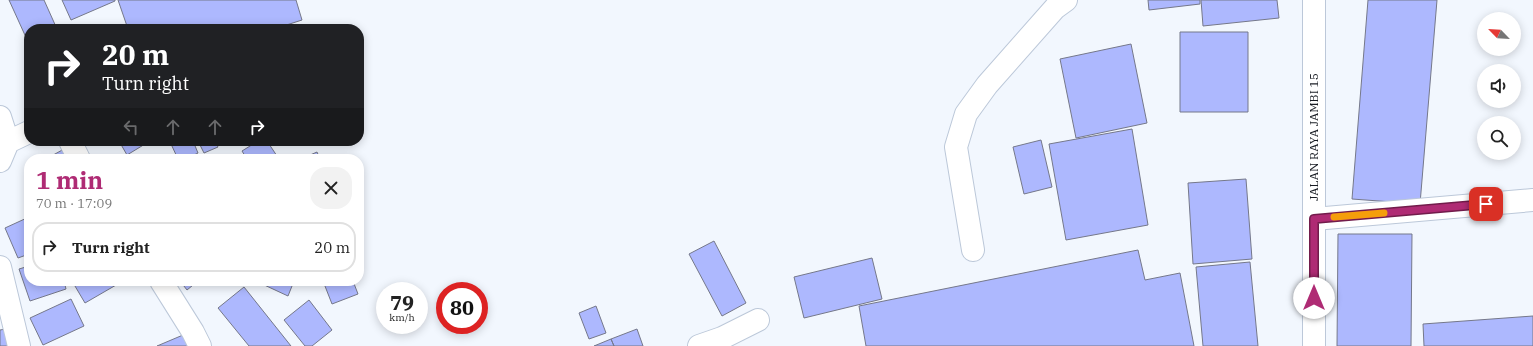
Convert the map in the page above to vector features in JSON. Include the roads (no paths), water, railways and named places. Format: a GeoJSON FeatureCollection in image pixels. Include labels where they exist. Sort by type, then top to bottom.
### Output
{"type":"FeatureCollection","features":[{"type":"Feature","properties":{"kind":"main road"},"geometry":{"type":"LineString","coordinates":[[973,250],[956,147],[966,114],[987,84],[1055,8],[1066,0]]}},
{"type":"Feature","properties":{"kind":"main road","name":"JALAN RAYA JAMBI 15"},"geometry":{"type":"LineString","coordinates":[[1314,0],[1314,346]]}},
{"type":"Feature","properties":{"kind":"main road"},"geometry":{"type":"LineString","coordinates":[[0,117],[4,151]]}},
{"type":"Feature","properties":{"kind":"main road"},"geometry":{"type":"LineString","coordinates":[[4,151],[24,136]]}},
{"type":"Feature","properties":{"kind":"main road"},"geometry":{"type":"LineString","coordinates":[[1314,219],[1533,200]]}},
{"type":"Feature","properties":{"kind":"main road"},"geometry":{"type":"LineString","coordinates":[[0,267],[19,346]]}},
{"type":"Feature","properties":{"kind":"main road"},"geometry":{"type":"LineString","coordinates":[[164,286],[200,346]]}},
{"type":"Feature","properties":{"kind":"main road"},"geometry":{"type":"LineString","coordinates":[[699,346],[722,338],[758,320]]}}]}
